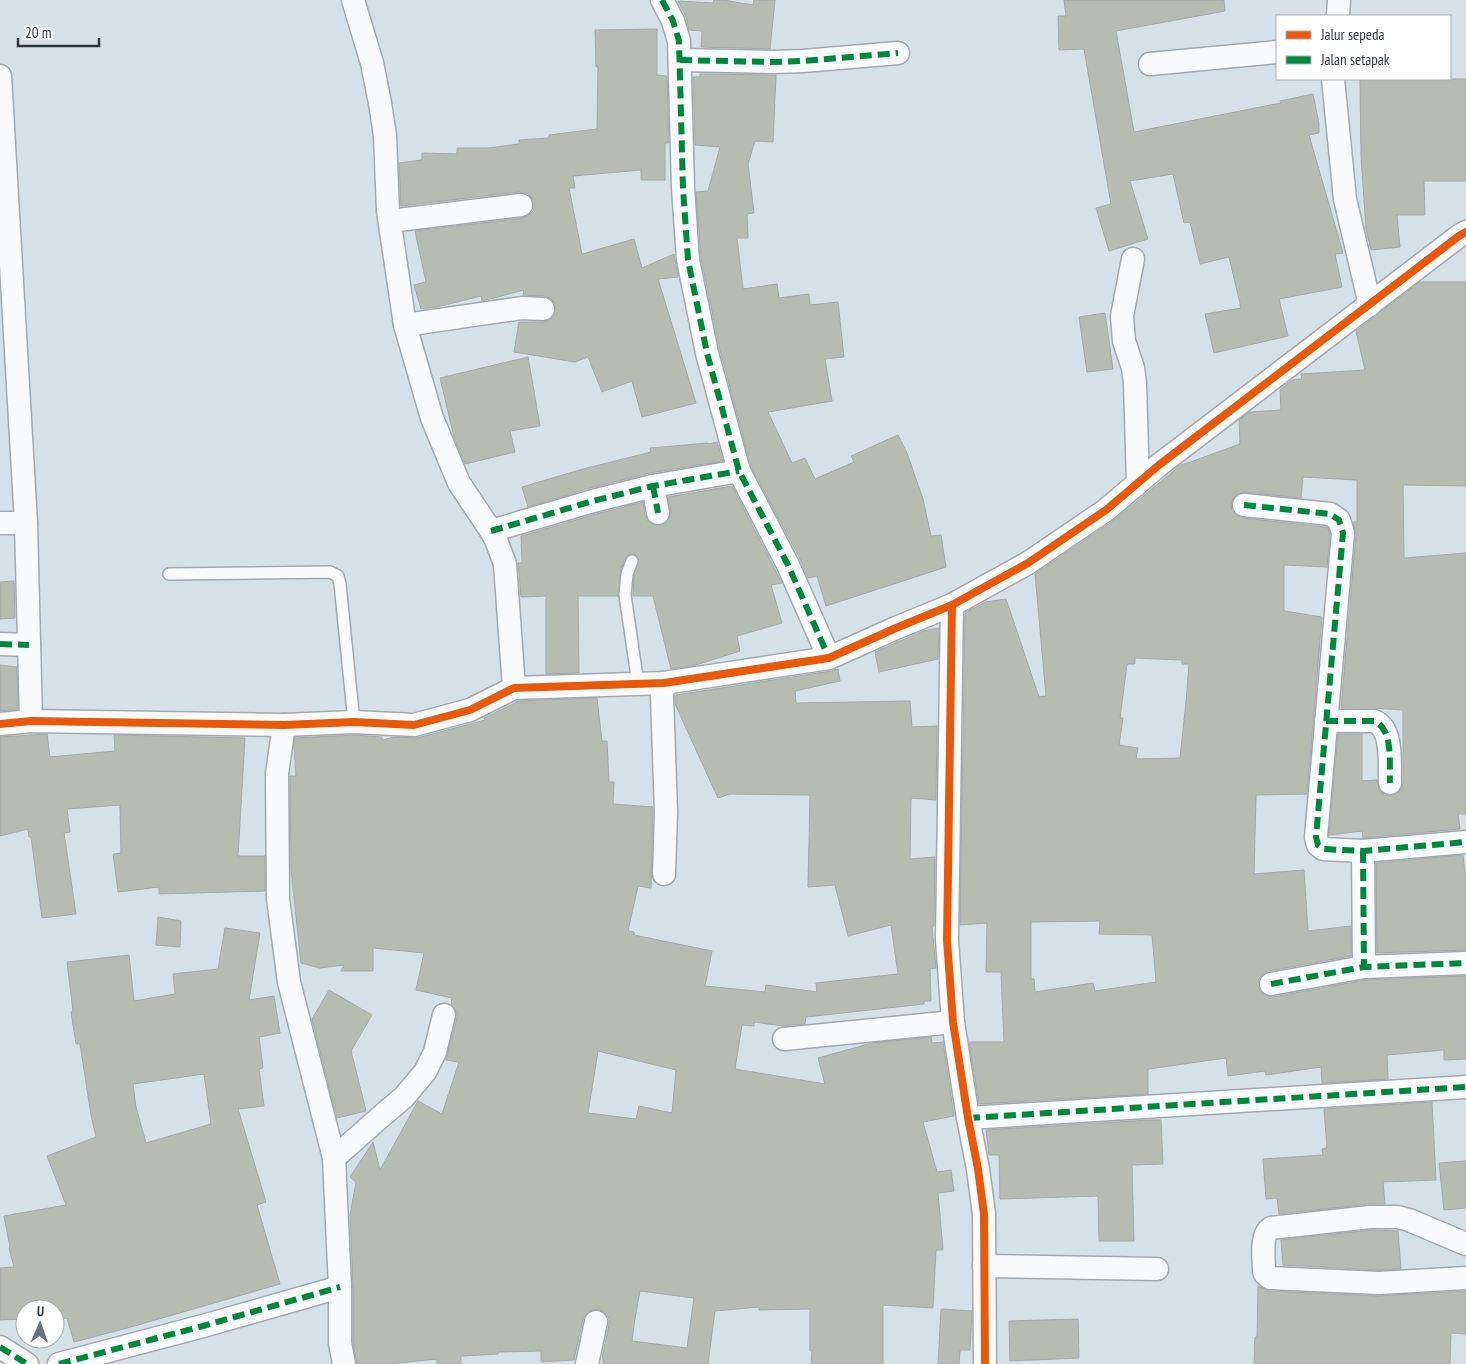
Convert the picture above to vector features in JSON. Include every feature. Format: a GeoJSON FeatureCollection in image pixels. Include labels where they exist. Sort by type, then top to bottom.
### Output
{"type":"FeatureCollection","features":[{"type":"Feature","properties":{"kind":"street"},"geometry":{"type":"LineString","coordinates":[[353,0],[372,62],[380,103],[385,136],[388,212],[405,325],[432,418],[455,473],[496,540],[505,564],[514,688]]}},
{"type":"Feature","properties":{"kind":"street"},"geometry":{"type":"LineString","coordinates":[[662,0],[673,21],[679,41],[683,188],[688,260],[708,353],[739,472],[788,566],[829,658]]}},
{"type":"Feature","properties":{"kind":"street"},"geometry":{"type":"LineString","coordinates":[[1338,15],[1339,0]]}},
{"type":"Feature","properties":{"kind":"street"},"geometry":{"type":"LineString","coordinates":[[1150,64],[1276,52]]}},
{"type":"Feature","properties":{"kind":"street"},"geometry":{"type":"LineString","coordinates":[[680,60],[774,62],[898,53]]}},
{"type":"Feature","properties":{"kind":"street"},"geometry":{"type":"LineString","coordinates":[[0,76],[26,523],[31,721]]}},
{"type":"Feature","properties":{"kind":"street"},"geometry":{"type":"LineString","coordinates":[[1333,80],[1345,199],[1370,304]]}},
{"type":"Feature","properties":{"kind":"street"},"geometry":{"type":"LineString","coordinates":[[390,222],[521,205]]}},
{"type":"Feature","properties":{"kind":"street"},"geometry":{"type":"LineString","coordinates":[[0,724],[31,721],[284,725],[354,722],[414,725],[470,710],[514,688],[664,683],[829,658],[952,605],[1028,563],[1106,510],[1138,483],[1466,232]]}},
{"type":"Feature","properties":{"kind":"street"},"geometry":{"type":"LineString","coordinates":[[1133,259],[1122,316],[1124,341],[1133,368],[1138,483]]}},
{"type":"Feature","properties":{"kind":"street"},"geometry":{"type":"LineString","coordinates":[[405,325],[522,308],[543,309]]}},
{"type":"Feature","properties":{"kind":"street"},"geometry":{"type":"LineString","coordinates":[[491,531],[593,501],[654,486],[739,472]]}},
{"type":"Feature","properties":{"kind":"street"},"geometry":{"type":"LineString","coordinates":[[654,486],[658,513]]}},
{"type":"Feature","properties":{"kind":"street"},"geometry":{"type":"LineString","coordinates":[[1244,504],[1330,514],[1339,520],[1343,533],[1316,837],[1318,845],[1323,849],[1363,850],[1466,842]]}},
{"type":"Feature","properties":{"kind":"street"},"geometry":{"type":"LineString","coordinates":[[0,523],[26,523]]}},
{"type":"Feature","properties":{"kind":"street"},"geometry":{"type":"LineString","coordinates":[[952,605],[947,940],[953,1022],[984,1214],[985,1364]]}},
{"type":"Feature","properties":{"kind":"street"},"geometry":{"type":"LineString","coordinates":[[0,644],[29,645]]}},
{"type":"Feature","properties":{"kind":"street"},"geometry":{"type":"LineString","coordinates":[[664,683],[662,696],[666,812],[664,874]]}},
{"type":"Feature","properties":{"kind":"street"},"geometry":{"type":"LineString","coordinates":[[1326,721],[1374,721],[1380,723],[1388,738],[1390,783]]}},
{"type":"Feature","properties":{"kind":"street"},"geometry":{"type":"LineString","coordinates":[[284,725],[277,774],[278,899],[289,982],[334,1158],[340,1287],[340,1342],[344,1364]]}},
{"type":"Feature","properties":{"kind":"street"},"geometry":{"type":"LineString","coordinates":[[1363,850],[1364,967]]}},
{"type":"Feature","properties":{"kind":"street"},"geometry":{"type":"LineString","coordinates":[[1271,984],[1364,967],[1466,963]]}},
{"type":"Feature","properties":{"kind":"street"},"geometry":{"type":"LineString","coordinates":[[334,1158],[404,1097],[425,1072],[436,1052],[444,1015]]}},
{"type":"Feature","properties":{"kind":"street"},"geometry":{"type":"LineString","coordinates":[[784,1039],[953,1022]]}},
{"type":"Feature","properties":{"kind":"street"},"geometry":{"type":"LineString","coordinates":[[968,1118],[1466,1087]]}},
{"type":"Feature","properties":{"kind":"street"},"geometry":{"type":"LineString","coordinates":[[1466,1244],[1398,1217],[1271,1228],[1264,1237],[1264,1271],[1270,1278],[1379,1283],[1466,1278]]}},
{"type":"Feature","properties":{"kind":"street"},"geometry":{"type":"LineString","coordinates":[[984,1266],[1157,1269]]}},
{"type":"Feature","properties":{"kind":"street"},"geometry":{"type":"LineString","coordinates":[[59,1364],[340,1287]]}},
{"type":"Feature","properties":{"kind":"street"},"geometry":{"type":"LineString","coordinates":[[587,1364],[596,1322]]}},
{"type":"Feature","properties":{"kind":"street"},"geometry":{"type":"LineString","coordinates":[[0,1347],[27,1364]]}},
{"type":"Feature","properties":{"kind":"lane"},"geometry":{"type":"LineString","coordinates":[[632,561],[627,574],[625,595],[638,684]]}},
{"type":"Feature","properties":{"kind":"lane"},"geometry":{"type":"LineString","coordinates":[[169,574],[330,572],[338,576],[354,722]]}},
{"type":"Feature","properties":{"kind":"building"},"geometry":{"type":"Polygon","coordinates":[[[714,0],[753,5],[754,0],[775,0],[770,49],[701,47],[702,31],[689,30],[686,17],[678,1],[713,3],[714,0]]]}},
{"type":"Feature","properties":{"kind":"building"},"geometry":{"type":"Polygon","coordinates":[[[1064,0],[1224,0],[1225,11],[1116,31],[1134,132],[1281,103],[1280,101],[1313,94],[1319,133],[1309,135],[1343,253],[1335,254],[1342,287],[1279,299],[1288,336],[1214,353],[1205,314],[1241,308],[1229,257],[1200,264],[1190,222],[1184,223],[1173,174],[1130,181],[1148,239],[1109,251],[1096,208],[1111,204],[1084,49],[1059,50],[1058,16],[1066,16],[1064,0]]]}},
{"type":"Feature","properties":{"kind":"building"},"geometry":{"type":"Polygon","coordinates":[[[657,29],[657,75],[667,76],[669,143],[665,143],[665,180],[641,180],[641,170],[573,176],[575,188],[569,188],[582,254],[634,239],[642,268],[674,254],[678,277],[658,279],[696,403],[642,417],[632,381],[602,392],[588,357],[575,362],[514,352],[519,322],[549,321],[554,316],[556,310],[555,303],[550,298],[523,295],[524,290],[482,301],[481,296],[421,309],[414,285],[426,282],[415,231],[523,218],[533,211],[534,203],[527,193],[519,192],[401,206],[399,163],[422,160],[422,153],[457,154],[457,148],[488,148],[519,144],[519,140],[549,138],[549,135],[597,129],[598,67],[596,67],[595,30],[657,29]]]}},
{"type":"Feature","properties":{"kind":"building"},"geometry":{"type":"Polygon","coordinates":[[[700,74],[776,75],[773,142],[755,141],[748,164],[754,213],[747,214],[748,238],[737,238],[743,289],[777,284],[779,298],[809,294],[810,305],[838,302],[844,357],[825,359],[832,401],[768,412],[792,463],[805,458],[815,479],[854,462],[851,456],[898,435],[907,453],[923,499],[931,536],[941,535],[946,567],[826,606],[817,576],[808,578],[751,466],[720,350],[701,258],[696,192],[708,191],[720,147],[695,145],[693,77],[700,77],[700,74]]]}},
{"type":"Feature","properties":{"kind":"building"},"geometry":{"type":"Polygon","coordinates":[[[1466,79],[1466,181],[1424,181],[1425,215],[1397,215],[1400,247],[1371,250],[1366,229],[1361,156],[1360,80],[1466,79]]]}},
{"type":"Feature","properties":{"kind":"building"},"geometry":{"type":"Polygon","coordinates":[[[1420,282],[1466,282],[1466,486],[1403,485],[1404,558],[1466,553],[1466,814],[1458,814],[1460,829],[1363,838],[1362,831],[1329,835],[1338,734],[1362,734],[1362,781],[1377,780],[1379,790],[1384,795],[1390,796],[1397,794],[1402,789],[1403,783],[1403,710],[1341,708],[1356,534],[1353,522],[1357,522],[1357,480],[1303,477],[1301,498],[1245,492],[1238,493],[1233,498],[1231,504],[1232,511],[1237,516],[1325,527],[1328,528],[1330,534],[1327,567],[1284,565],[1284,611],[1322,617],[1307,794],[1256,795],[1254,874],[1304,870],[1308,931],[1351,926],[1351,956],[1269,971],[1262,974],[1258,986],[1261,993],[1273,997],[1365,980],[1466,976],[1466,1059],[1444,1060],[1444,1050],[1387,1055],[1388,1079],[1322,1083],[1321,1067],[1266,1075],[1265,1071],[1228,1076],[1226,1058],[1148,1069],[1148,1094],[979,1104],[969,1042],[1004,1042],[1001,972],[986,972],[987,923],[960,925],[965,613],[985,602],[1006,599],[1039,697],[1046,696],[1035,574],[1113,521],[1182,464],[1240,444],[1239,420],[1250,412],[1281,410],[1280,390],[1292,380],[1302,379],[1301,374],[1365,370],[1356,331],[1420,282]],[[1135,658],[1135,664],[1127,664],[1120,718],[1123,718],[1119,745],[1138,748],[1136,759],[1180,758],[1189,664],[1182,664],[1182,660],[1135,658]],[[1100,921],[1031,922],[1031,979],[1034,979],[1035,992],[1093,983],[1095,991],[1156,982],[1152,935],[1099,934],[1100,921]]]}},
{"type":"Feature","properties":{"kind":"building"},"geometry":{"type":"Polygon","coordinates":[[[1105,313],[1113,369],[1087,372],[1079,317],[1105,313]]]}},
{"type":"Feature","properties":{"kind":"building"},"geometry":{"type":"Polygon","coordinates":[[[528,357],[540,426],[510,431],[515,452],[465,464],[454,437],[440,378],[528,357]]]}},
{"type":"Feature","properties":{"kind":"building"},"geometry":{"type":"Polygon","coordinates":[[[717,442],[723,461],[650,473],[590,488],[528,507],[522,487],[651,452],[650,448],[717,442]]]}},
{"type":"Feature","properties":{"kind":"building"},"geometry":{"type":"Polygon","coordinates":[[[732,486],[782,583],[771,585],[782,623],[737,636],[740,651],[696,665],[671,669],[653,596],[633,596],[634,576],[639,560],[635,554],[630,554],[625,558],[620,572],[618,596],[578,596],[579,673],[546,674],[546,596],[521,597],[518,563],[522,563],[521,536],[643,502],[648,521],[653,525],[661,526],[667,523],[670,517],[671,511],[668,497],[732,486]]]}},
{"type":"Feature","properties":{"kind":"building"},"geometry":{"type":"Polygon","coordinates":[[[14,581],[15,618],[0,619],[0,582],[14,581]]]}},
{"type":"Feature","properties":{"kind":"building"},"geometry":{"type":"Polygon","coordinates":[[[939,628],[938,659],[879,672],[875,652],[923,631],[939,628]]]}},
{"type":"Feature","properties":{"kind":"building"},"geometry":{"type":"Polygon","coordinates":[[[0,665],[17,667],[18,709],[0,711],[0,665]]]}},
{"type":"Feature","properties":{"kind":"building"},"geometry":{"type":"Polygon","coordinates":[[[838,669],[840,681],[795,691],[796,703],[910,701],[912,727],[937,726],[936,800],[911,798],[910,859],[935,857],[934,926],[932,926],[936,968],[930,969],[931,1001],[924,1001],[924,1004],[806,1017],[805,1024],[783,1026],[754,1022],[754,1026],[742,1025],[735,1069],[825,1084],[818,1058],[872,1043],[931,1037],[932,1043],[943,1042],[954,1116],[923,1122],[937,1172],[951,1170],[954,1191],[938,1193],[943,1250],[936,1250],[933,1308],[883,1305],[883,1364],[811,1364],[810,1309],[759,1310],[759,1307],[715,1311],[708,1364],[603,1364],[602,1358],[609,1318],[598,1309],[586,1314],[583,1319],[574,1360],[541,1362],[541,1351],[498,1352],[498,1354],[461,1356],[461,1364],[437,1364],[437,1359],[390,1364],[357,1364],[353,1342],[350,1215],[356,1182],[350,1177],[373,1142],[380,1170],[418,1101],[442,1114],[459,1062],[446,1060],[457,1012],[451,1005],[452,998],[416,990],[424,953],[373,948],[373,971],[341,971],[344,965],[320,968],[301,963],[291,870],[290,776],[296,776],[295,738],[354,735],[382,737],[382,740],[395,737],[417,738],[485,720],[484,718],[517,701],[597,698],[602,741],[607,741],[609,782],[614,782],[613,804],[653,807],[651,888],[638,886],[628,931],[634,932],[634,935],[712,951],[705,986],[765,992],[766,985],[817,992],[816,983],[898,974],[891,925],[848,936],[835,885],[808,887],[810,795],[730,794],[718,798],[675,704],[675,697],[676,695],[838,669]],[[598,1051],[588,1113],[636,1119],[639,1106],[672,1113],[676,1070],[598,1051]],[[640,1291],[632,1341],[687,1348],[694,1298],[640,1291]]]}},
{"type":"Feature","properties":{"kind":"building"},"geometry":{"type":"Polygon","coordinates":[[[47,734],[50,757],[115,751],[114,735],[245,738],[238,856],[265,856],[265,891],[159,894],[159,887],[118,892],[113,854],[121,853],[120,805],[67,809],[70,832],[64,833],[76,914],[42,918],[31,837],[29,837],[28,829],[0,836],[0,737],[47,734]]]}},
{"type":"Feature","properties":{"kind":"building"},"geometry":{"type":"Polygon","coordinates":[[[1463,855],[1466,882],[1466,950],[1377,953],[1376,863],[1463,855]]]}},
{"type":"Feature","properties":{"kind":"building"},"geometry":{"type":"Polygon","coordinates":[[[158,917],[181,921],[180,947],[156,945],[158,917]]]}},
{"type":"Feature","properties":{"kind":"building"},"geometry":{"type":"Polygon","coordinates":[[[225,928],[260,933],[249,1000],[274,996],[280,1033],[259,1037],[263,1068],[259,1069],[264,1106],[238,1109],[266,1202],[257,1205],[280,1284],[74,1342],[67,1318],[65,1318],[65,1299],[15,1299],[15,1319],[0,1320],[0,1268],[14,1267],[4,1216],[66,1205],[47,1156],[96,1137],[80,1044],[76,1044],[67,962],[129,955],[134,1001],[175,994],[173,974],[218,969],[225,928]],[[204,1074],[133,1084],[136,1107],[146,1143],[211,1124],[204,1074]]]}},
{"type":"Feature","properties":{"kind":"building"},"geometry":{"type":"Polygon","coordinates":[[[329,990],[372,1015],[351,1051],[366,1111],[337,1118],[312,1019],[329,990]]]}},
{"type":"Feature","properties":{"kind":"building"},"geometry":{"type":"Polygon","coordinates":[[[1432,1102],[1436,1180],[1383,1182],[1385,1204],[1369,1204],[1279,1214],[1277,1198],[1266,1199],[1263,1159],[1323,1155],[1322,1149],[1327,1148],[1324,1109],[1432,1102]]]}},
{"type":"Feature","properties":{"kind":"building"},"geometry":{"type":"Polygon","coordinates":[[[1161,1120],[1163,1164],[1132,1165],[1134,1241],[1099,1241],[1098,1196],[1000,1199],[999,1155],[989,1155],[986,1130],[1161,1120]]]}},
{"type":"Feature","properties":{"kind":"building"},"geometry":{"type":"Polygon","coordinates":[[[1466,1161],[1466,1208],[1444,1210],[1439,1163],[1466,1161]]]}},
{"type":"Feature","properties":{"kind":"building"},"geometry":{"type":"Polygon","coordinates":[[[1371,1230],[1398,1231],[1401,1269],[1379,1270],[1283,1265],[1281,1240],[1371,1230]]]}},
{"type":"Feature","properties":{"kind":"building"},"geometry":{"type":"Polygon","coordinates":[[[1258,1286],[1269,1291],[1378,1296],[1466,1291],[1466,1334],[1451,1333],[1450,1364],[1254,1364],[1255,1337],[1257,1337],[1258,1286]]]}},
{"type":"Feature","properties":{"kind":"building"},"geometry":{"type":"Polygon","coordinates":[[[941,1309],[972,1311],[970,1350],[960,1350],[959,1364],[938,1364],[941,1309]]]}},
{"type":"Feature","properties":{"kind":"building"},"geometry":{"type":"Polygon","coordinates":[[[1078,1319],[1079,1358],[1010,1361],[1009,1321],[1078,1319]]]}},
{"type":"Feature","properties":{"kind":"marked path"},"geometry":{"type":"LineString","coordinates":[[662,0],[673,21],[679,41],[683,188],[688,260],[707,353],[739,471],[788,565],[829,658]]}},
{"type":"Feature","properties":{"kind":"marked path"},"geometry":{"type":"LineString","coordinates":[[680,60],[774,62],[898,53]]}},
{"type":"Feature","properties":{"kind":"marked path"},"geometry":{"type":"LineString","coordinates":[[491,531],[593,501],[653,486],[739,471]]}},
{"type":"Feature","properties":{"kind":"marked path"},"geometry":{"type":"LineString","coordinates":[[653,486],[658,513]]}},
{"type":"Feature","properties":{"kind":"marked path"},"geometry":{"type":"LineString","coordinates":[[1244,505],[1330,514],[1339,520],[1343,533],[1316,837],[1318,845],[1323,849],[1363,851],[1466,842]]}},
{"type":"Feature","properties":{"kind":"marked path"},"geometry":{"type":"LineString","coordinates":[[0,644],[29,645]]}},
{"type":"Feature","properties":{"kind":"marked path"},"geometry":{"type":"LineString","coordinates":[[1326,721],[1374,721],[1380,725],[1388,739],[1390,783]]}},
{"type":"Feature","properties":{"kind":"marked path"},"geometry":{"type":"LineString","coordinates":[[1363,851],[1364,967]]}},
{"type":"Feature","properties":{"kind":"marked path"},"geometry":{"type":"LineString","coordinates":[[1271,984],[1364,967],[1466,963]]}},
{"type":"Feature","properties":{"kind":"marked path"},"geometry":{"type":"LineString","coordinates":[[968,1118],[1466,1087]]}},
{"type":"Feature","properties":{"kind":"marked path"},"geometry":{"type":"LineString","coordinates":[[59,1364],[340,1287]]}},
{"type":"Feature","properties":{"kind":"marked path"},"geometry":{"type":"LineString","coordinates":[[0,1347],[27,1364]]}},
{"type":"Feature","properties":{"kind":"cycle path"},"geometry":{"type":"LineString","coordinates":[[0,724],[31,721],[284,725],[354,722],[414,725],[470,710],[514,688],[664,683],[829,658],[952,605],[1028,563],[1106,510],[1159,465],[1466,232]]}},
{"type":"Feature","properties":{"kind":"cycle path"},"geometry":{"type":"LineString","coordinates":[[952,605],[947,940],[953,1022],[984,1214],[985,1364]]}}]}
